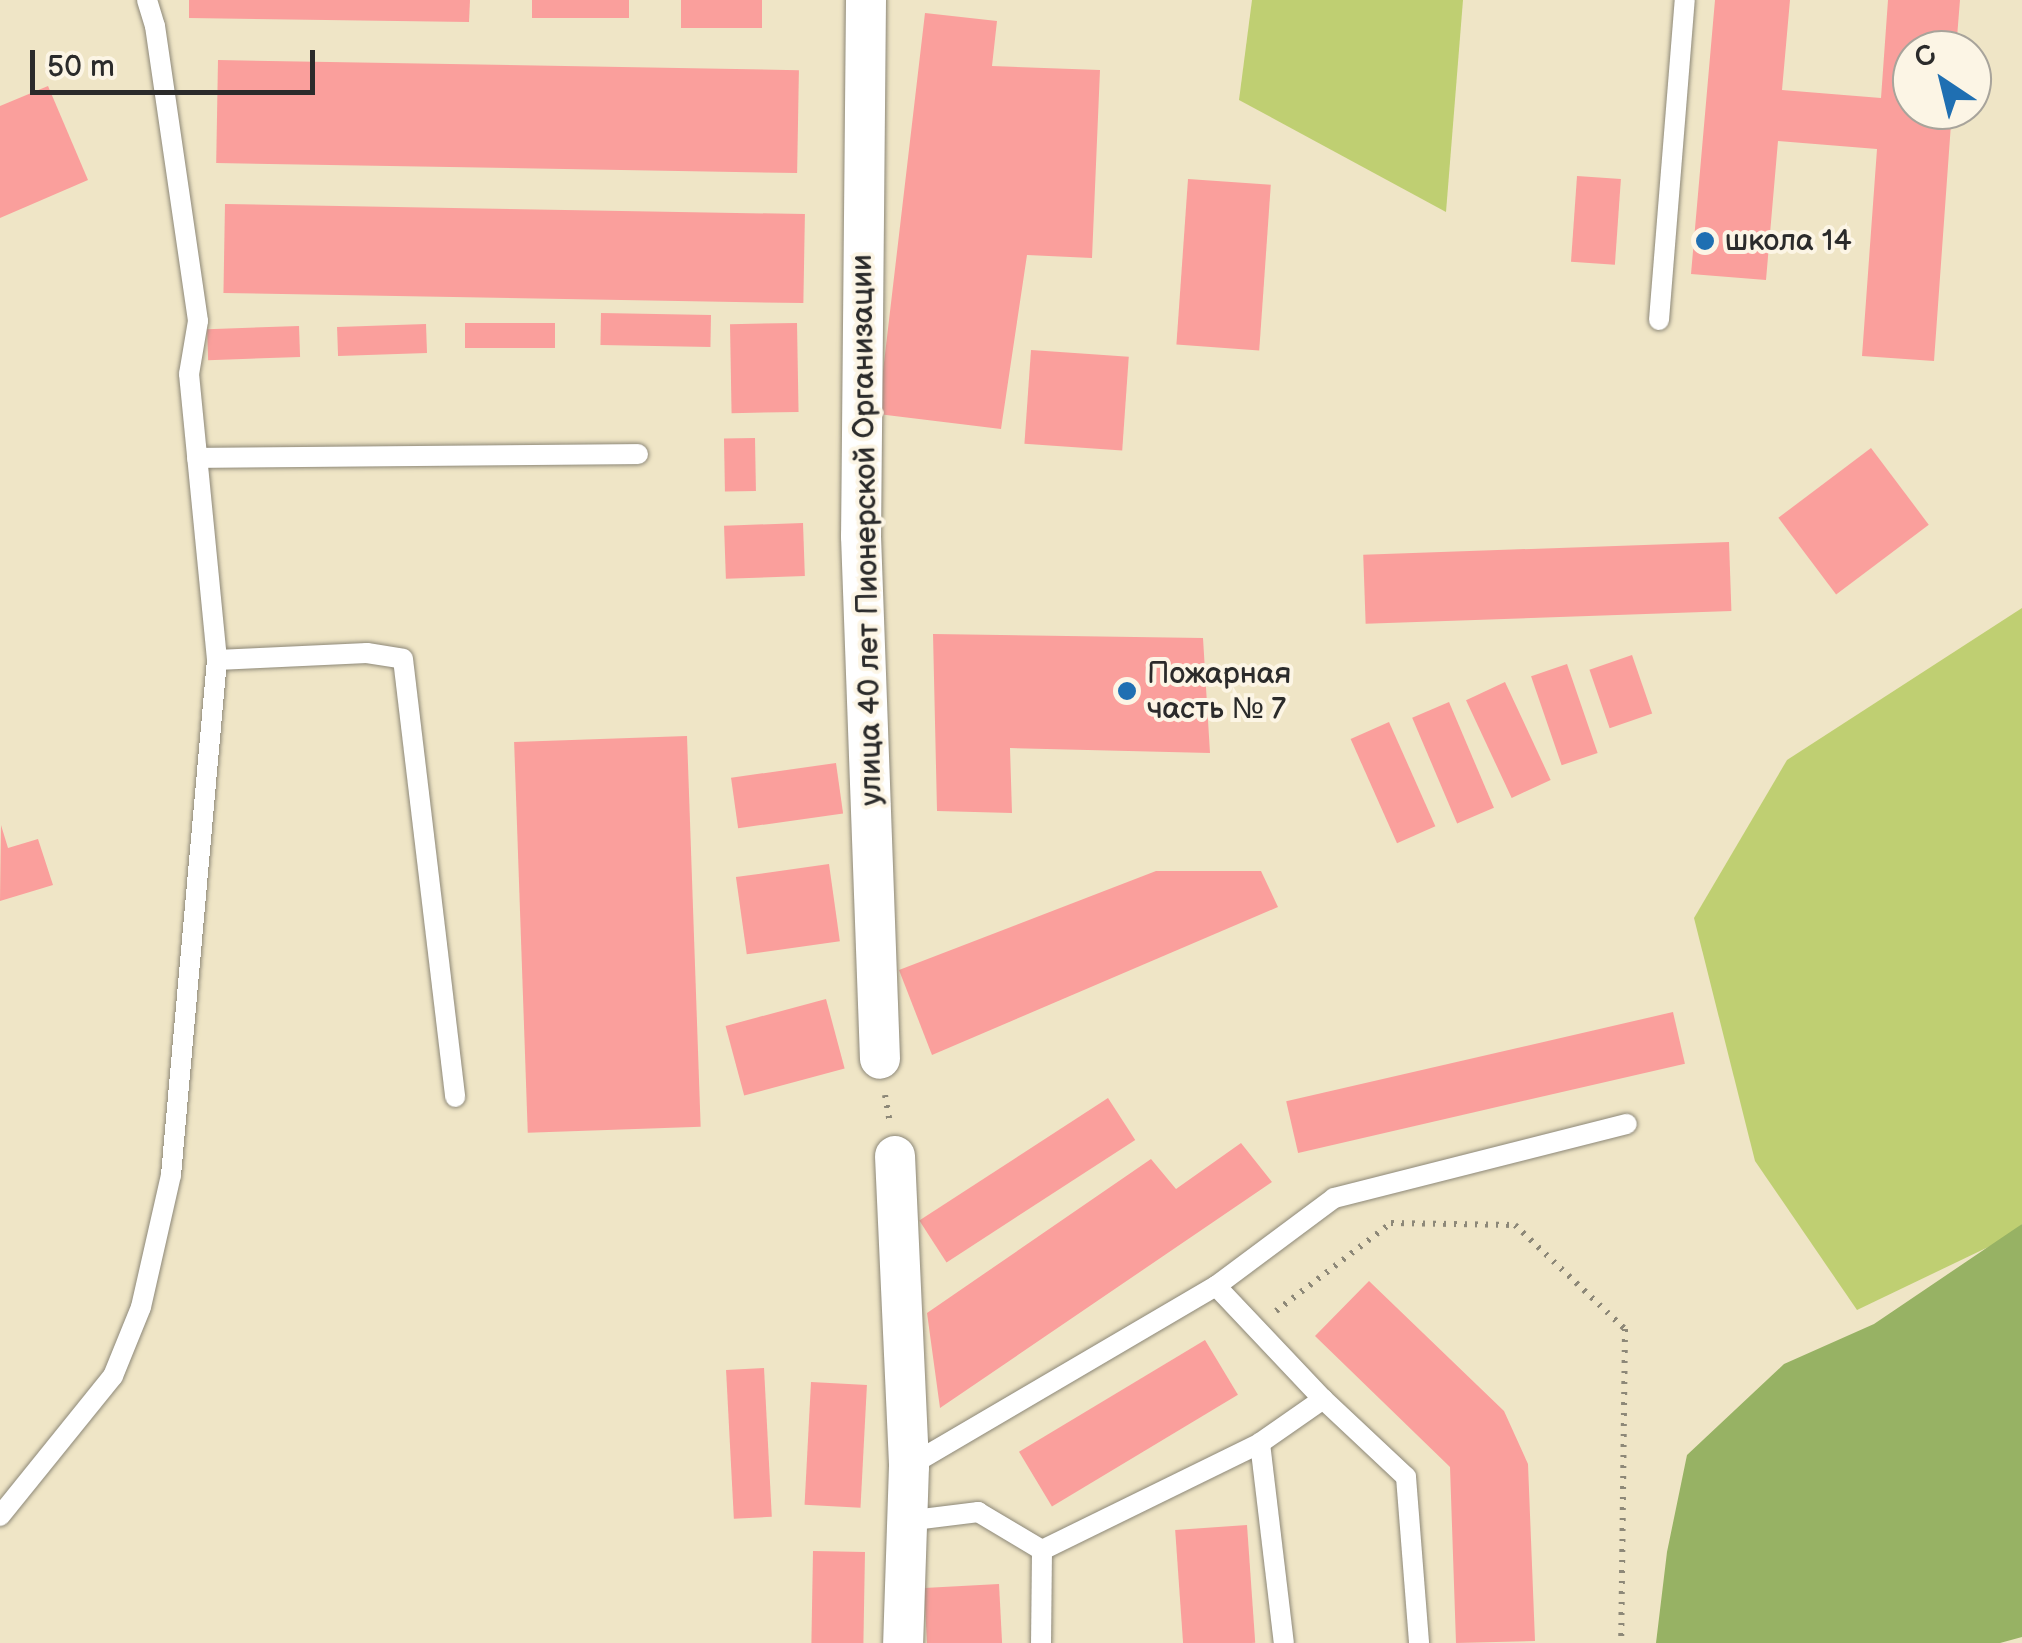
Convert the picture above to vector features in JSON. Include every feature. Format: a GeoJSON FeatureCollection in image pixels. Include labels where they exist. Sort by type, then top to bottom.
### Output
{"type":"FeatureCollection","features":[{"type":"Feature","properties":{"kind":"street","name":"улица 40 лет Пионерской Организации"},"geometry":{"type":"LineString","coordinates":[[866,0],[861,536],[880,1059]]}},
{"type":"Feature","properties":{"kind":"street"},"geometry":{"type":"LineString","coordinates":[[895,1156],[909,1466],[903,1643]]}},
{"type":"Feature","properties":{"kind":"lane"},"geometry":{"type":"LineString","coordinates":[[0,1516],[112,1376],[141,1307],[170,1175],[217,660],[188,374],[198,321],[155,26],[147,0]]}},
{"type":"Feature","properties":{"kind":"lane"},"geometry":{"type":"LineString","coordinates":[[1659,320],[1685,0]]}},
{"type":"Feature","properties":{"kind":"lane"},"geometry":{"type":"LineString","coordinates":[[197,458],[638,454]]}},
{"type":"Feature","properties":{"kind":"lane"},"geometry":{"type":"LineString","coordinates":[[217,660],[366,652],[403,659],[455,1097]]}},
{"type":"Feature","properties":{"kind":"lane"},"geometry":{"type":"LineString","coordinates":[[909,1466],[1216,1286],[1334,1198],[1626,1124]]}},
{"type":"Feature","properties":{"kind":"lane"},"geometry":{"type":"LineString","coordinates":[[1216,1286],[1323,1399],[1406,1477],[1419,1643]]}},
{"type":"Feature","properties":{"kind":"lane"},"geometry":{"type":"LineString","coordinates":[[1042,1550],[1260,1443],[1323,1399]]}},
{"type":"Feature","properties":{"kind":"lane"},"geometry":{"type":"LineString","coordinates":[[1260,1443],[1284,1643]]}},
{"type":"Feature","properties":{"kind":"lane"},"geometry":{"type":"LineString","coordinates":[[906,1521],[978,1512],[1042,1550]]}},
{"type":"Feature","properties":{"kind":"lane"},"geometry":{"type":"LineString","coordinates":[[1042,1550],[1042,1643]]}},
{"type":"Feature","properties":{"kind":"path"},"geometry":{"type":"LineString","coordinates":[[880,1059],[895,1156]]}},
{"type":"Feature","properties":{"kind":"path"},"geometry":{"type":"LineString","coordinates":[[1255,1327],[1391,1223],[1515,1225],[1625,1330],[1622,1643]]}},
{"type":"Feature","properties":{"kind":"green space"},"geometry":{"type":"Polygon","coordinates":[[[1252,0],[1463,0],[1446,212],[1239,100],[1252,0]]]}},
{"type":"Feature","properties":{"kind":"green space"},"geometry":{"type":"Polygon","coordinates":[[[2022,608],[2022,1224],[2005,1239],[1857,1310],[1755,1161],[1694,918],[1787,760],[2022,608]]]}},
{"type":"Feature","properties":{"kind":"green space"},"geometry":{"type":"Polygon","coordinates":[[[2022,1224],[2022,1637],[2000,1643],[1656,1643],[1667,1552],[1687,1455],[1784,1364],[1874,1324],[2022,1224]]]}},
{"type":"Feature","properties":{"kind":"building"},"geometry":{"type":"Polygon","coordinates":[[[189,0],[470,0],[469,22],[189,18],[189,0]]]}},
{"type":"Feature","properties":{"kind":"building"},"geometry":{"type":"Polygon","coordinates":[[[532,0],[629,0],[629,18],[532,18],[532,0]]]}},
{"type":"Feature","properties":{"kind":"building"},"geometry":{"type":"Polygon","coordinates":[[[681,0],[762,0],[762,28],[681,28],[681,0]]]}},
{"type":"Feature","properties":{"kind":"building"},"geometry":{"type":"Polygon","coordinates":[[[1715,0],[1790,0],[1782,90],[1881,98],[1888,0],[1960,0],[1958,30],[1892,30],[1892,130],[1951,130],[1934,361],[1862,356],[1877,149],[1778,141],[1766,280],[1691,274],[1715,0]]]}},
{"type":"Feature","properties":{"kind":"building"},"geometry":{"type":"Polygon","coordinates":[[[925,13],[997,21],[992,66],[1100,70],[1092,258],[1027,255],[1001,429],[878,414],[925,13]]]}},
{"type":"Feature","properties":{"kind":"building"},"geometry":{"type":"Polygon","coordinates":[[[218,60],[799,70],[797,173],[216,163],[218,60]]]}},
{"type":"Feature","properties":{"kind":"building"},"geometry":{"type":"Polygon","coordinates":[[[48,86],[88,180],[0,218],[0,106],[48,86]]]}},
{"type":"Feature","properties":{"kind":"building"},"geometry":{"type":"Polygon","coordinates":[[[1577,176],[1621,179],[1615,265],[1571,262],[1577,176]]]}},
{"type":"Feature","properties":{"kind":"building"},"geometry":{"type":"Polygon","coordinates":[[[1188,179],[1271,185],[1259,350],[1176,345],[1188,179]]]}},
{"type":"Feature","properties":{"kind":"building"},"geometry":{"type":"Polygon","coordinates":[[[225,204],[805,214],[803,303],[223,293],[225,204]]]}},
{"type":"Feature","properties":{"kind":"building"},"geometry":{"type":"Polygon","coordinates":[[[601,313],[711,315],[710,347],[600,345],[601,313]]]}},
{"type":"Feature","properties":{"kind":"building"},"geometry":{"type":"Polygon","coordinates":[[[465,323],[555,323],[555,348],[465,348],[465,323]]]}},
{"type":"Feature","properties":{"kind":"building"},"geometry":{"type":"Polygon","coordinates":[[[797,323],[799,412],[732,413],[730,324],[797,323]]]}},
{"type":"Feature","properties":{"kind":"building"},"geometry":{"type":"Polygon","coordinates":[[[426,324],[427,353],[338,356],[337,327],[426,324]]]}},
{"type":"Feature","properties":{"kind":"building"},"geometry":{"type":"Polygon","coordinates":[[[299,326],[300,357],[208,360],[207,329],[299,326]]]}},
{"type":"Feature","properties":{"kind":"building"},"geometry":{"type":"Polygon","coordinates":[[[1031,350],[1129,357],[1122,451],[1024,444],[1031,350]]]}},
{"type":"Feature","properties":{"kind":"building"},"geometry":{"type":"Polygon","coordinates":[[[755,438],[756,491],[725,492],[724,439],[755,438]]]}},
{"type":"Feature","properties":{"kind":"building"},"geometry":{"type":"Polygon","coordinates":[[[1871,448],[1929,525],[1836,594],[1778,518],[1871,448]]]}},
{"type":"Feature","properties":{"kind":"building"},"geometry":{"type":"Polygon","coordinates":[[[803,523],[805,576],[726,579],[724,526],[803,523]]]}},
{"type":"Feature","properties":{"kind":"building"},"geometry":{"type":"Polygon","coordinates":[[[1729,542],[1731,611],[1366,624],[1363,555],[1729,542]]]}},
{"type":"Feature","properties":{"kind":"building"},"geometry":{"type":"Polygon","coordinates":[[[933,634],[1203,638],[1210,753],[1010,748],[1012,813],[937,811],[933,634]]]}},
{"type":"Feature","properties":{"kind":"building"},"geometry":{"type":"Polygon","coordinates":[[[1632,655],[1652,714],[1610,728],[1589,670],[1632,655]]]}},
{"type":"Feature","properties":{"kind":"building"},"geometry":{"type":"Polygon","coordinates":[[[1567,664],[1598,753],[1562,765],[1531,676],[1567,664]]]}},
{"type":"Feature","properties":{"kind":"building"},"geometry":{"type":"Polygon","coordinates":[[[1505,682],[1551,780],[1512,798],[1466,700],[1505,682]]]}},
{"type":"Feature","properties":{"kind":"building"},"geometry":{"type":"Polygon","coordinates":[[[1449,702],[1494,808],[1457,823],[1412,718],[1449,702]]]}},
{"type":"Feature","properties":{"kind":"building"},"geometry":{"type":"Polygon","coordinates":[[[1389,722],[1435,826],[1397,843],[1351,739],[1389,722]]]}},
{"type":"Feature","properties":{"kind":"building"},"geometry":{"type":"Polygon","coordinates":[[[687,736],[701,1127],[528,1133],[514,742],[687,736]]]}},
{"type":"Feature","properties":{"kind":"building"},"geometry":{"type":"Polygon","coordinates":[[[836,763],[843,814],[738,828],[731,778],[836,763]]]}},
{"type":"Feature","properties":{"kind":"building"},"geometry":{"type":"Polygon","coordinates":[[[1,825],[8,848],[38,839],[53,885],[0,901],[1,825]]]}},
{"type":"Feature","properties":{"kind":"building"},"geometry":{"type":"Polygon","coordinates":[[[829,864],[840,941],[747,954],[736,877],[829,864]]]}},
{"type":"Feature","properties":{"kind":"building"},"geometry":{"type":"Polygon","coordinates":[[[1156,871],[1261,871],[1278,907],[932,1055],[899,970],[1156,871]]]}},
{"type":"Feature","properties":{"kind":"building"},"geometry":{"type":"Polygon","coordinates":[[[826,999],[845,1069],[744,1095],[726,1026],[826,999]]]}},
{"type":"Feature","properties":{"kind":"building"},"geometry":{"type":"Polygon","coordinates":[[[1673,1012],[1685,1064],[1298,1153],[1286,1101],[1673,1012]]]}},
{"type":"Feature","properties":{"kind":"building"},"geometry":{"type":"Polygon","coordinates":[[[1108,1098],[1135,1140],[947,1262],[919,1221],[1108,1098]]]}},
{"type":"Feature","properties":{"kind":"building"},"geometry":{"type":"Polygon","coordinates":[[[1241,1143],[1272,1182],[940,1408],[927,1313],[1151,1159],[1176,1189],[1241,1143]]]}},
{"type":"Feature","properties":{"kind":"building"},"geometry":{"type":"Polygon","coordinates":[[[1369,1281],[1504,1411],[1528,1464],[1535,1641],[1456,1643],[1450,1467],[1315,1336],[1369,1281]]]}},
{"type":"Feature","properties":{"kind":"building"},"geometry":{"type":"Polygon","coordinates":[[[1205,1340],[1238,1395],[1052,1507],[1019,1452],[1205,1340]]]}},
{"type":"Feature","properties":{"kind":"building"},"geometry":{"type":"Polygon","coordinates":[[[764,1368],[772,1517],[734,1519],[726,1370],[764,1368]]]}},
{"type":"Feature","properties":{"kind":"building"},"geometry":{"type":"Polygon","coordinates":[[[811,1382],[867,1385],[860,1508],[805,1505],[811,1382]]]}},
{"type":"Feature","properties":{"kind":"building"},"geometry":{"type":"Polygon","coordinates":[[[1247,1525],[1255,1643],[1183,1643],[1175,1530],[1247,1525]]]}},
{"type":"Feature","properties":{"kind":"building"},"geometry":{"type":"Polygon","coordinates":[[[813,1551],[865,1552],[863,1643],[811,1643],[813,1551]]]}},
{"type":"Feature","properties":{"kind":"building"},"geometry":{"type":"Polygon","coordinates":[[[999,1584],[1002,1643],[927,1643],[924,1588],[999,1584]]]}},
{"type":"Feature","properties":{"kind":"place","name":"школа 14"},"geometry":{"type":"Point","coordinates":[1705,241]}},
{"type":"Feature","properties":{"kind":"place","name":"Пожарная часть № 7"},"geometry":{"type":"Point","coordinates":[1127,691]}}]}
